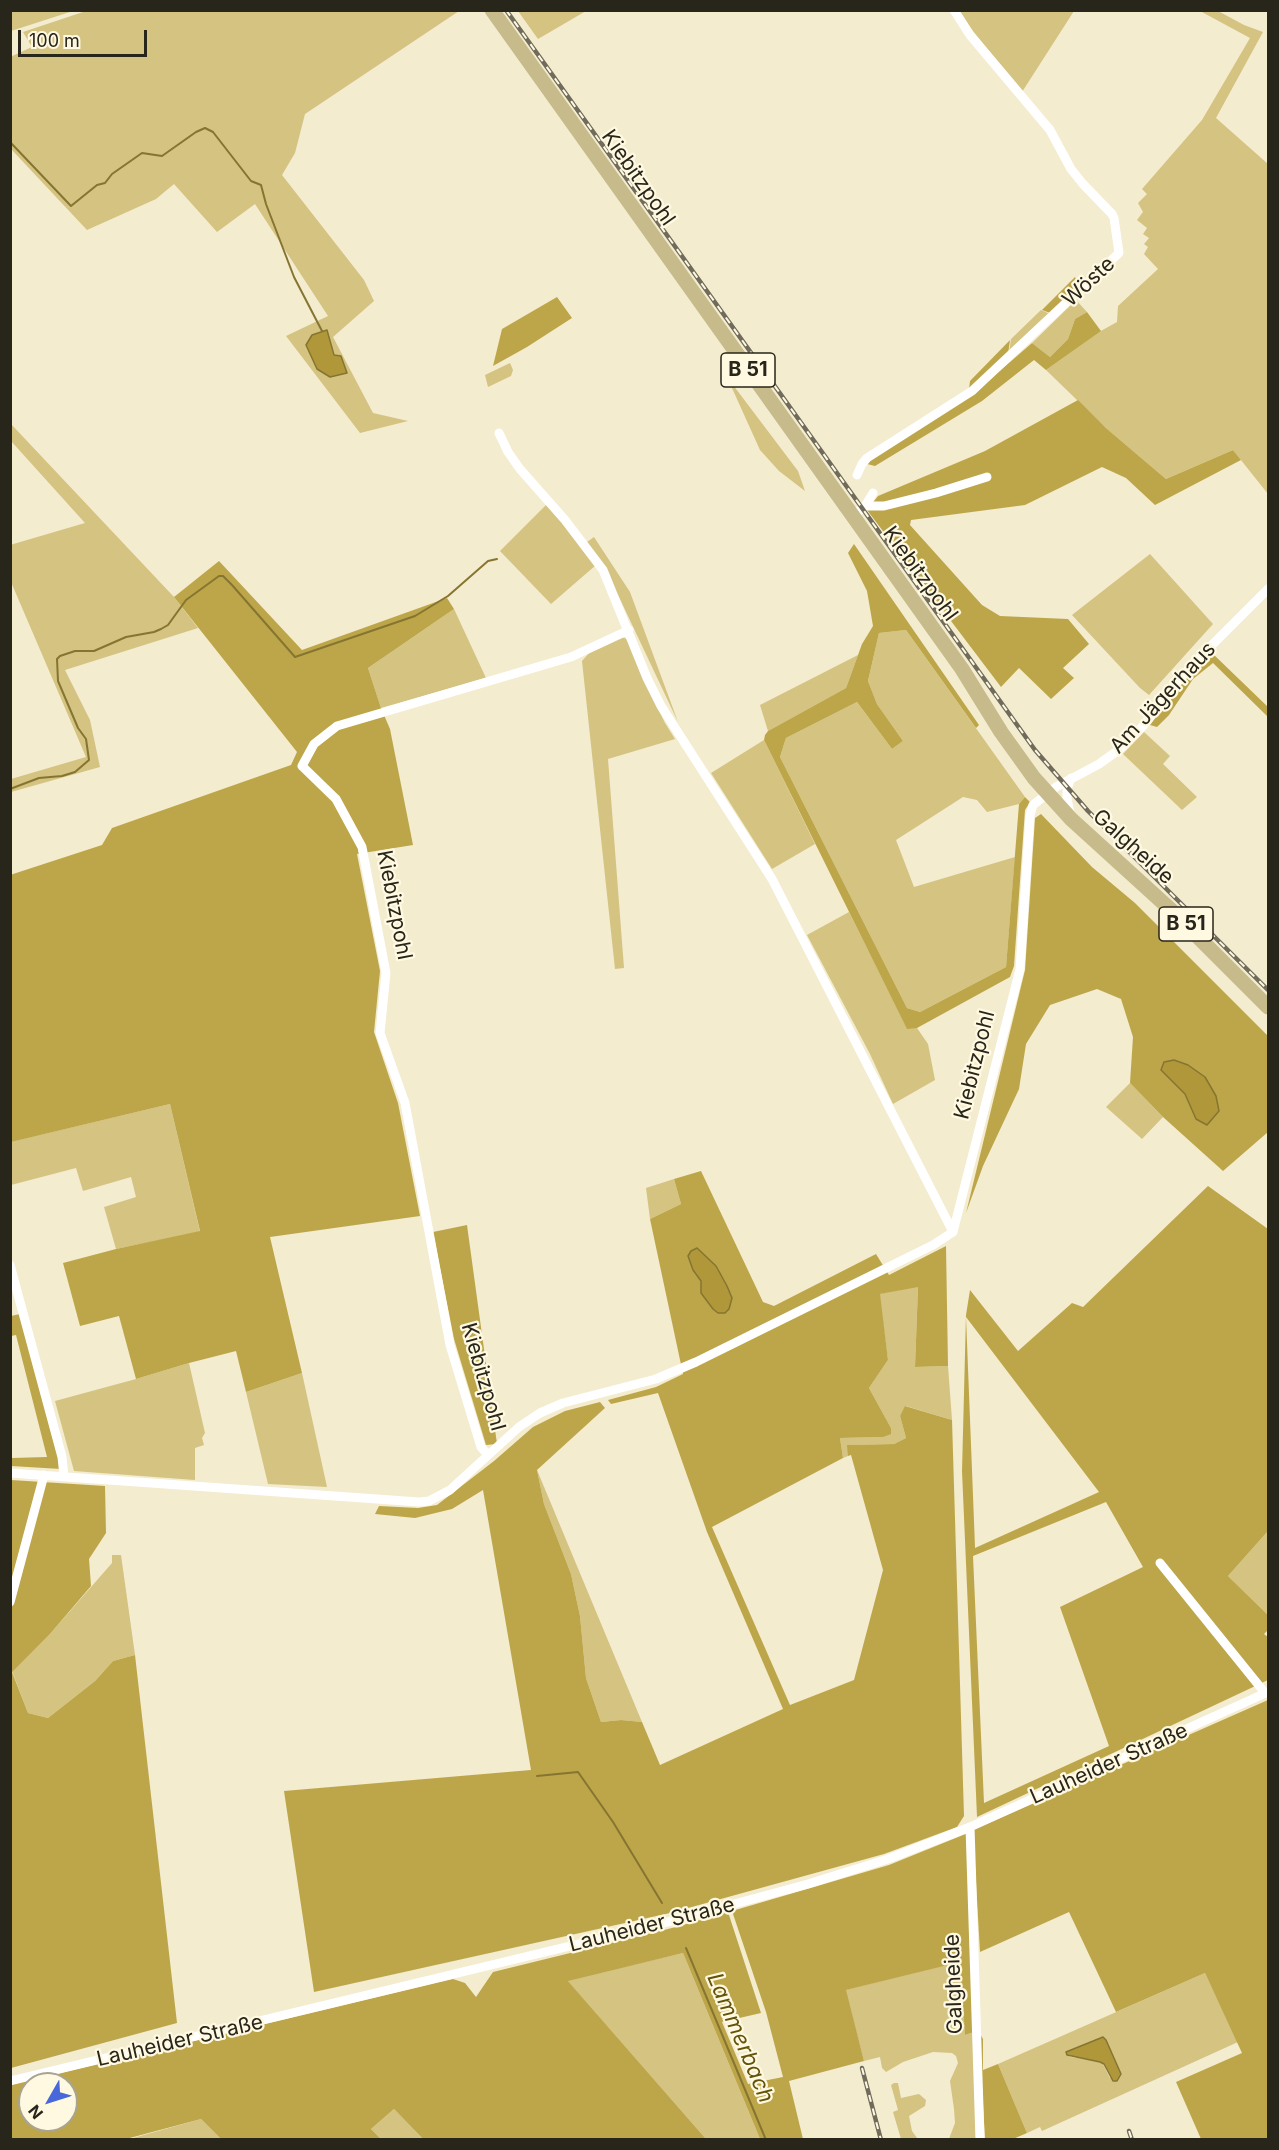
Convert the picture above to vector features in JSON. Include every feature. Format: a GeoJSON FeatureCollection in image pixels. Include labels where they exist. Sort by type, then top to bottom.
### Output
{"type":"FeatureCollection","features":[{"type":"Feature","properties":{"kind":"main road","name":"Kiebitzpohl"},"geometry":{"type":"LineString","coordinates":[[492,10],[962,669],[1017,754],[1047,794]]}},
{"type":"Feature","properties":{"kind":"main road","name":"Galgheide"},"geometry":{"type":"LineString","coordinates":[[1047,794],[1071,819],[1170,909],[1269,1007]]}},
{"type":"Feature","properties":{"kind":"street","name":"Wöste"},"geometry":{"type":"LineString","coordinates":[[857,475],[867,458],[972,391],[1119,253],[1112,214],[1071,169],[1050,130],[970,35],[954,10]]}},
{"type":"Feature","properties":{"kind":"street"},"geometry":{"type":"LineString","coordinates":[[499,433],[520,469],[565,520],[603,570],[647,678],[671,724],[772,879],[953,1232]]}},
{"type":"Feature","properties":{"kind":"street"},"geometry":{"type":"LineString","coordinates":[[865,506],[884,506],[987,477]]}},
{"type":"Feature","properties":{"kind":"street"},"geometry":{"type":"LineString","coordinates":[[853,516],[865,506],[873,493]]}},
{"type":"Feature","properties":{"kind":"street","name":"Am Jägerhaus"},"geometry":{"type":"LineString","coordinates":[[1047,794],[1120,749],[1143,726],[1197,660],[1269,589]]}},
{"type":"Feature","properties":{"kind":"street","name":"Kiebitzpohl"},"geometry":{"type":"LineString","coordinates":[[488,1455],[481,1447],[450,1345],[405,1103],[380,1033],[386,973],[362,847],[336,800],[302,766],[314,744],[337,726],[571,657],[629,630]]}},
{"type":"Feature","properties":{"kind":"street"},"geometry":{"type":"LineString","coordinates":[[1071,778],[1067,789],[1067,799],[1071,819]]}},
{"type":"Feature","properties":{"kind":"street","name":"Kiebitzpohl"},"geometry":{"type":"LineString","coordinates":[[10,1473],[419,1502],[439,1497],[450,1490],[519,1427],[540,1413],[562,1403],[666,1375],[922,1250],[953,1232],[1020,969],[1030,815],[1033,805],[1047,794]]}},
{"type":"Feature","properties":{"kind":"street"},"geometry":{"type":"LineString","coordinates":[[10,1265],[62,1457],[64,1476]]}},
{"type":"Feature","properties":{"kind":"street"},"geometry":{"type":"LineString","coordinates":[[10,1602],[44,1475]]}},
{"type":"Feature","properties":{"kind":"street"},"geometry":{"type":"LineString","coordinates":[[1160,1563],[1267,1693]]}},
{"type":"Feature","properties":{"kind":"street","name":"Lauheider Straße"},"geometry":{"type":"LineString","coordinates":[[10,2081],[718,1909],[888,1859],[970,1827],[1267,1693]]}},
{"type":"Feature","properties":{"kind":"street","name":"Galgheide"},"geometry":{"type":"LineString","coordinates":[[970,1827],[980,2139]]}},
{"type":"Feature","properties":{"kind":"shaded area"},"geometry":{"type":"Polygon","coordinates":[[[11,10],[73,10],[73,11],[11,31],[11,10]]]}},
{"type":"Feature","properties":{"kind":"shaded area"},"geometry":{"type":"Polygon","coordinates":[[[86,11],[459,11],[305,114],[295,153],[282,175],[364,280],[374,301],[333,337],[373,413],[408,421],[360,433],[286,336],[328,316],[255,204],[217,232],[174,184],[156,199],[87,230],[11,149],[10,57],[32,47],[23,32],[86,11]],[[327,330],[330,377],[347,372],[334,355],[327,330]]]}},
{"type":"Feature","properties":{"kind":"shaded area"},"geometry":{"type":"Polygon","coordinates":[[[518,11],[586,11],[538,39],[518,11]]]}},
{"type":"Feature","properties":{"kind":"shaded area"},"geometry":{"type":"Polygon","coordinates":[[[959,11],[1074,11],[1022,92],[959,11]]]}},
{"type":"Feature","properties":{"kind":"shaded area"},"geometry":{"type":"Polygon","coordinates":[[[1200,11],[1218,11],[1263,32],[1216,118],[1268,164],[1268,494],[1233,450],[1166,479],[1106,428],[1046,370],[1117,322],[1118,306],[1158,269],[1144,254],[1148,247],[1144,244],[1149,238],[1143,234],[1147,228],[1137,220],[1143,212],[1138,203],[1147,194],[1142,189],[1202,120],[1250,38],[1200,11]]]}},
{"type":"Feature","properties":{"kind":"shaded area"},"geometry":{"type":"Polygon","coordinates":[[[1075,277],[1080,286],[1050,313],[1042,310],[1075,277]]]}},
{"type":"Feature","properties":{"kind":"shaded area"},"geometry":{"type":"Polygon","coordinates":[[[557,297],[572,318],[493,366],[502,329],[557,297]]]}},
{"type":"Feature","properties":{"kind":"shaded area"},"geometry":{"type":"Polygon","coordinates":[[[1076,300],[1087,312],[1075,319],[1068,339],[1050,357],[1032,343],[1076,300]]]}},
{"type":"Feature","properties":{"kind":"shaded area"},"geometry":{"type":"Polygon","coordinates":[[[1041,310],[1050,314],[1009,353],[1011,339],[1041,310]]]}},
{"type":"Feature","properties":{"kind":"shaded area"},"geometry":{"type":"Polygon","coordinates":[[[1087,312],[1101,331],[1046,370],[1034,360],[982,401],[875,466],[867,464],[875,455],[973,394],[1032,343],[1050,357],[1068,339],[1075,319],[1087,312]]]}},
{"type":"Feature","properties":{"kind":"shaded area"},"geometry":{"type":"Polygon","coordinates":[[[327,330],[334,355],[341,356],[347,373],[330,377],[317,369],[306,345],[312,335],[327,330]]]}},
{"type":"Feature","properties":{"kind":"shaded area"},"geometry":{"type":"Polygon","coordinates":[[[1010,340],[1008,354],[969,389],[970,381],[1010,340]]]}},
{"type":"Feature","properties":{"kind":"shaded area"},"geometry":{"type":"Polygon","coordinates":[[[510,363],[513,370],[511,376],[488,387],[485,375],[510,363]]]}},
{"type":"Feature","properties":{"kind":"shaded area"},"geometry":{"type":"Polygon","coordinates":[[[727,377],[798,471],[805,491],[779,471],[760,450],[727,377]]]}},
{"type":"Feature","properties":{"kind":"shaded area"},"geometry":{"type":"Polygon","coordinates":[[[1078,400],[1106,428],[1166,479],[1233,450],[1241,460],[1155,505],[1126,478],[1102,467],[1025,505],[911,520],[910,525],[982,605],[1000,616],[1068,619],[1089,644],[1063,668],[1074,678],[1051,699],[1019,668],[1001,687],[867,510],[878,496],[985,451],[1078,400]]]}},
{"type":"Feature","properties":{"kind":"shaded area"},"geometry":{"type":"Polygon","coordinates":[[[11,424],[174,597],[198,628],[65,670],[90,720],[100,767],[11,792],[11,779],[86,757],[11,582],[10,545],[85,523],[11,441],[11,424]]]}},
{"type":"Feature","properties":{"kind":"shaded area"},"geometry":{"type":"Polygon","coordinates":[[[548,503],[596,565],[551,604],[500,551],[548,503]]]}},
{"type":"Feature","properties":{"kind":"shaded area"},"geometry":{"type":"Polygon","coordinates":[[[594,537],[630,592],[678,722],[619,597],[587,542],[594,537]]]}},
{"type":"Feature","properties":{"kind":"shaded area"},"geometry":{"type":"Polygon","coordinates":[[[854,544],[979,725],[976,728],[906,630],[879,633],[868,681],[877,704],[903,741],[892,749],[857,702],[786,738],[780,757],[907,1008],[920,1012],[1006,967],[1019,804],[1025,797],[1030,802],[1025,810],[1014,966],[1010,977],[917,1028],[907,1029],[764,740],[768,731],[846,688],[862,644],[873,626],[867,591],[848,553],[854,544]]]}},
{"type":"Feature","properties":{"kind":"shaded area"},"geometry":{"type":"Polygon","coordinates":[[[1150,554],[1213,624],[1149,695],[1072,615],[1150,554]]]}},
{"type":"Feature","properties":{"kind":"shaded area"},"geometry":{"type":"Polygon","coordinates":[[[219,561],[302,650],[447,598],[454,609],[368,668],[390,729],[413,845],[357,854],[380,971],[374,1032],[398,1103],[420,1216],[270,1237],[302,1373],[246,1392],[236,1351],[136,1379],[119,1316],[80,1326],[63,1263],[200,1231],[170,1104],[11,1142],[10,875],[102,845],[112,828],[291,765],[297,752],[174,597],[219,561]]]}},
{"type":"Feature","properties":{"kind":"shaded area"},"geometry":{"type":"Polygon","coordinates":[[[454,609],[486,678],[381,708],[368,668],[454,609]]]}},
{"type":"Feature","properties":{"kind":"shaded area"},"geometry":{"type":"Polygon","coordinates":[[[906,630],[1025,797],[1019,804],[987,812],[977,800],[963,797],[896,840],[914,887],[1015,857],[1006,967],[920,1012],[907,1008],[780,757],[786,738],[857,702],[892,749],[903,741],[877,704],[868,681],[879,633],[906,630]]]}},
{"type":"Feature","properties":{"kind":"shaded area"},"geometry":{"type":"Polygon","coordinates":[[[622,637],[629,640],[646,684],[675,739],[608,759],[624,968],[615,969],[582,661],[590,652],[622,637]]]}},
{"type":"Feature","properties":{"kind":"shaded area"},"geometry":{"type":"Polygon","coordinates":[[[1212,653],[1268,707],[1268,717],[1213,663],[1193,679],[1169,715],[1157,727],[1150,725],[1185,680],[1212,653]]]}},
{"type":"Feature","properties":{"kind":"shaded area"},"geometry":{"type":"Polygon","coordinates":[[[858,655],[846,688],[768,731],[760,705],[858,655]]]}},
{"type":"Feature","properties":{"kind":"shaded area"},"geometry":{"type":"Polygon","coordinates":[[[1144,732],[1170,756],[1163,764],[1197,797],[1182,810],[1123,754],[1144,732]]]}},
{"type":"Feature","properties":{"kind":"shaded area"},"geometry":{"type":"Polygon","coordinates":[[[764,740],[815,844],[772,869],[711,773],[764,740]]]}},
{"type":"Feature","properties":{"kind":"shaded area"},"geometry":{"type":"Polygon","coordinates":[[[1041,814],[1092,867],[1135,903],[1268,1036],[1268,1132],[1223,1171],[1163,1117],[1130,1083],[1133,1037],[1121,999],[1097,989],[1050,1005],[1026,1044],[1019,1089],[983,1166],[966,1213],[1025,970],[1035,818],[1041,814]],[[1161,1070],[1185,1094],[1196,1119],[1219,1111],[1161,1070]]]}},
{"type":"Feature","properties":{"kind":"shaded area"},"geometry":{"type":"Polygon","coordinates":[[[849,912],[907,1028],[917,1028],[928,1044],[935,1080],[893,1104],[870,1054],[807,935],[849,912]]]}},
{"type":"Feature","properties":{"kind":"shaded area"},"geometry":{"type":"Polygon","coordinates":[[[1174,1060],[1188,1065],[1205,1077],[1216,1096],[1219,1111],[1207,1125],[1196,1119],[1185,1094],[1161,1070],[1164,1062],[1174,1060]]]}},
{"type":"Feature","properties":{"kind":"shaded area"},"geometry":{"type":"Polygon","coordinates":[[[1130,1083],[1163,1117],[1142,1139],[1106,1107],[1130,1083]]]}},
{"type":"Feature","properties":{"kind":"shaded area"},"geometry":{"type":"Polygon","coordinates":[[[170,1104],[200,1232],[116,1249],[104,1207],[136,1197],[131,1177],[83,1191],[76,1168],[11,1185],[10,1142],[170,1104]]]}},
{"type":"Feature","properties":{"kind":"shaded area"},"geometry":{"type":"Polygon","coordinates":[[[701,1171],[763,1302],[774,1306],[876,1254],[889,1275],[946,1246],[948,1366],[915,1367],[918,1287],[880,1294],[888,1360],[869,1388],[891,1428],[891,1434],[883,1437],[840,1438],[843,1458],[712,1527],[790,1705],[854,1680],[883,1570],[851,1455],[848,1456],[847,1445],[894,1444],[906,1438],[900,1416],[905,1406],[952,1420],[964,1816],[957,1827],[884,1854],[670,1913],[314,1992],[284,1791],[531,1770],[483,1490],[452,1509],[415,1518],[375,1514],[379,1506],[418,1508],[437,1505],[533,1427],[565,1411],[600,1402],[605,1408],[537,1470],[544,1504],[571,1574],[580,1616],[586,1678],[601,1722],[621,1720],[642,1722],[660,1765],[783,1709],[707,1532],[658,1393],[611,1404],[608,1400],[656,1387],[683,1374],[650,1219],[681,1204],[674,1179],[701,1171]]]}},
{"type":"Feature","properties":{"kind":"shaded area"},"geometry":{"type":"Polygon","coordinates":[[[674,1179],[681,1204],[650,1219],[646,1188],[674,1179]]]}},
{"type":"Feature","properties":{"kind":"shaded area"},"geometry":{"type":"Polygon","coordinates":[[[1208,1186],[1268,1229],[1268,1531],[1228,1576],[1268,1615],[1268,1630],[1264,1634],[1268,1637],[1268,1680],[977,1817],[962,1471],[966,1315],[970,1290],[1018,1351],[1072,1303],[1083,1307],[1208,1186]],[[966,1317],[975,1547],[975,1548],[1099,1492],[966,1317]],[[1106,1502],[973,1556],[984,1803],[1109,1746],[1060,1607],[1143,1567],[1106,1502]]]}},
{"type":"Feature","properties":{"kind":"shaded area"},"geometry":{"type":"Polygon","coordinates":[[[467,1225],[497,1444],[486,1445],[454,1339],[433,1232],[467,1225]]]}},
{"type":"Feature","properties":{"kind":"shaded area"},"geometry":{"type":"Polygon","coordinates":[[[697,1248],[716,1266],[727,1286],[732,1298],[729,1309],[725,1313],[718,1313],[713,1309],[701,1293],[701,1281],[693,1270],[688,1256],[697,1248]]]}},
{"type":"Feature","properties":{"kind":"shaded area"},"geometry":{"type":"Polygon","coordinates":[[[918,1286],[915,1367],[948,1366],[952,1420],[906,1406],[900,1416],[906,1438],[894,1444],[848,1445],[848,1456],[843,1458],[840,1438],[883,1437],[891,1428],[869,1388],[888,1360],[879,1294],[918,1286]]]}},
{"type":"Feature","properties":{"kind":"shaded area"},"geometry":{"type":"Polygon","coordinates":[[[20,1314],[61,1469],[11,1466],[11,1458],[47,1457],[16,1335],[11,1336],[11,1316],[20,1314]]]}},
{"type":"Feature","properties":{"kind":"shaded area"},"geometry":{"type":"Polygon","coordinates":[[[189,1363],[205,1433],[202,1438],[204,1445],[195,1448],[195,1480],[74,1471],[55,1401],[189,1363]]]}},
{"type":"Feature","properties":{"kind":"shaded area"},"geometry":{"type":"Polygon","coordinates":[[[302,1373],[327,1487],[268,1484],[246,1392],[302,1373]]]}},
{"type":"Feature","properties":{"kind":"shaded area"},"geometry":{"type":"Polygon","coordinates":[[[537,1470],[642,1722],[621,1720],[601,1722],[586,1678],[580,1616],[571,1574],[544,1504],[537,1470]]]}},
{"type":"Feature","properties":{"kind":"shaded area"},"geometry":{"type":"Polygon","coordinates":[[[11,1480],[105,1486],[106,1533],[89,1559],[91,1586],[50,1634],[12,1672],[28,1713],[48,1718],[95,1681],[113,1661],[135,1655],[177,2023],[11,2068],[11,1480]]]}},
{"type":"Feature","properties":{"kind":"shaded area"},"geometry":{"type":"Polygon","coordinates":[[[1268,1531],[1268,1615],[1228,1576],[1268,1531]]]}},
{"type":"Feature","properties":{"kind":"shaded area"},"geometry":{"type":"Polygon","coordinates":[[[112,1555],[121,1555],[135,1655],[113,1661],[95,1681],[48,1718],[28,1713],[12,1671],[50,1634],[112,1563],[112,1555]]]}},
{"type":"Feature","properties":{"kind":"shaded area"},"geometry":{"type":"Polygon","coordinates":[[[1268,1700],[1268,2139],[1201,2139],[1176,2082],[1242,2053],[1205,1973],[1116,2012],[1069,1912],[980,1952],[973,1830],[1268,1700]]]}},
{"type":"Feature","properties":{"kind":"shaded area"},"geometry":{"type":"Polygon","coordinates":[[[968,1833],[974,2032],[965,2035],[960,1962],[846,1990],[864,2061],[789,2081],[803,2139],[760,2139],[683,1953],[568,1981],[706,2139],[423,2139],[394,2109],[371,2129],[381,2139],[221,2139],[201,2119],[126,2139],[11,2139],[10,2085],[18,2083],[18,2132],[78,2132],[78,2072],[64,2072],[453,1979],[465,1983],[476,1997],[493,1972],[728,1912],[761,2013],[722,2022],[748,2084],[783,2077],[766,2012],[732,1911],[889,1865],[968,1833]]]}},
{"type":"Feature","properties":{"kind":"shaded area"},"geometry":{"type":"Polygon","coordinates":[[[683,1953],[760,2139],[706,2139],[567,1980],[683,1953]]]}},
{"type":"Feature","properties":{"kind":"shaded area"},"geometry":{"type":"Polygon","coordinates":[[[961,1961],[965,2035],[974,2032],[976,2139],[949,2139],[955,2123],[950,2081],[958,2063],[956,2056],[952,2053],[933,2052],[903,2062],[886,2072],[882,2068],[880,2057],[864,2061],[845,1990],[961,1961]]]}},
{"type":"Feature","properties":{"kind":"shaded area"},"geometry":{"type":"Polygon","coordinates":[[[1205,1973],[1238,2042],[1042,2131],[1040,2127],[1027,2133],[998,2064],[1205,1973]],[[1103,2037],[1067,2052],[1070,2057],[1094,2060],[1103,2064],[1110,2078],[1121,2074],[1103,2037]]]}},
{"type":"Feature","properties":{"kind":"shaded area"},"geometry":{"type":"Polygon","coordinates":[[[979,2032],[983,2039],[983,2070],[998,2064],[1027,2133],[1013,2139],[985,2139],[979,2032]]]}},
{"type":"Feature","properties":{"kind":"shaded area"},"geometry":{"type":"Polygon","coordinates":[[[1103,2037],[1121,2074],[1117,2081],[1113,2081],[1104,2064],[1067,2055],[1066,2052],[1103,2037]]]}},
{"type":"Feature","properties":{"kind":"shaded area"},"geometry":{"type":"Polygon","coordinates":[[[898,2083],[901,2098],[919,2094],[926,2100],[925,2106],[909,2116],[912,2131],[917,2138],[901,2139],[893,2112],[898,2110],[891,2085],[898,2083]]]}},
{"type":"Feature","properties":{"kind":"shaded area"},"geometry":{"type":"Polygon","coordinates":[[[394,2109],[423,2139],[381,2139],[371,2129],[394,2109]]]}},
{"type":"Feature","properties":{"kind":"shaded area"},"geometry":{"type":"Polygon","coordinates":[[[201,2119],[221,2139],[126,2140],[201,2119]]]}},
{"type":"Feature","properties":{"kind":"waterway"},"geometry":{"type":"LineString","coordinates":[[10,142],[71,206],[97,185],[105,183],[112,174],[142,153],[162,156],[196,132],[205,128],[213,132],[251,181],[261,185],[294,277],[322,331]]}},
{"type":"Feature","properties":{"kind":"waterway"},"geometry":{"type":"LineString","coordinates":[[10,789],[39,778],[62,776],[75,772],[89,760],[86,739],[78,728],[58,681],[57,659],[75,651],[94,651],[126,637],[161,629],[168,625],[186,600],[219,576],[223,576],[232,585],[295,657],[415,616],[448,596],[488,561],[497,559]]}},
{"type":"Feature","properties":{"kind":"waterway","name":"Lammerbach"},"geometry":{"type":"LineString","coordinates":[[537,1776],[578,1772],[613,1822],[662,1903]]}},
{"type":"Feature","properties":{"kind":"waterway","name":"Lammerbach"},"geometry":{"type":"LineString","coordinates":[[686,1948],[766,2140]]}},
{"type":"Feature","properties":{"kind":"railway"},"geometry":{"type":"LineString","coordinates":[[506,10],[1035,750],[1088,811],[1268,990]]}},
{"type":"Feature","properties":{"kind":"railway"},"geometry":{"type":"LineString","coordinates":[[862,2068],[881,2140]]}},
{"type":"Feature","properties":{"kind":"railway"},"geometry":{"type":"LineString","coordinates":[[1129,2131],[1132,2140]]}}]}
